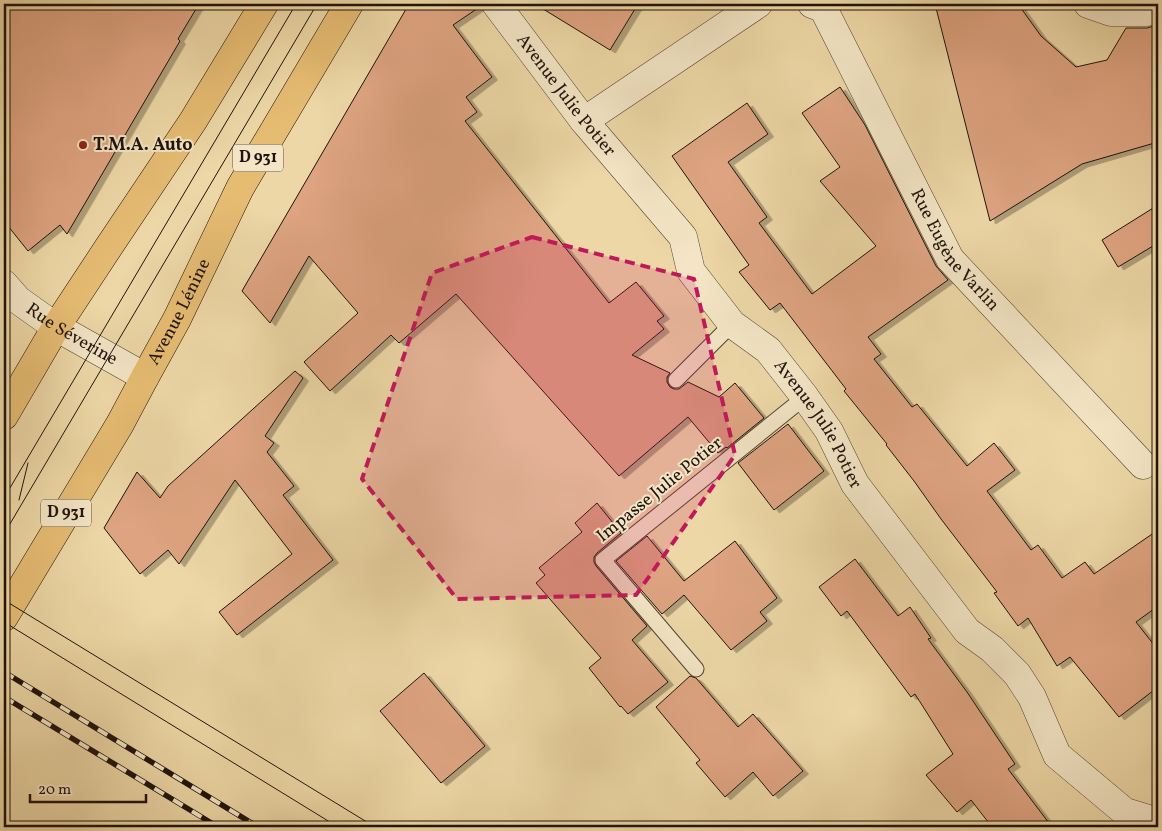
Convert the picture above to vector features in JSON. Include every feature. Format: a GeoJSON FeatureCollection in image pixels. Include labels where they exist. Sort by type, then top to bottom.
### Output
{"type":"FeatureCollection","features":[{"type":"Feature","properties":{"kind":"main road"},"geometry":{"type":"LineString","coordinates":[[4,416],[56,327],[193,121],[264,4]]}},
{"type":"Feature","properties":{"kind":"main road","name":"Avenue Lénine"},"geometry":{"type":"LineString","coordinates":[[4,617],[116,431],[178,319],[240,188],[349,4]]}},
{"type":"Feature","properties":{"kind":"street","name":"Avenue Julie Potier"},"geometry":{"type":"LineString","coordinates":[[496,4],[584,121],[682,237],[691,271],[732,324],[768,350],[805,397],[829,431],[855,484],[967,631],[992,649],[1018,674],[1032,697],[1057,755],[1125,812],[1158,822]]}},
{"type":"Feature","properties":{"kind":"street"},"geometry":{"type":"LineString","coordinates":[[584,121],[758,4]]}},
{"type":"Feature","properties":{"kind":"street"},"geometry":{"type":"LineString","coordinates":[[1088,4],[1111,12],[1148,12],[1158,9]]}},
{"type":"Feature","properties":{"kind":"street","name":"Rue Eugène Varlin"},"geometry":{"type":"LineString","coordinates":[[824,5],[950,259],[1143,465]]}},
{"type":"Feature","properties":{"kind":"street","name":"Rue Séverine"},"geometry":{"type":"LineString","coordinates":[[4,284],[18,300],[56,327],[145,377]]}},
{"type":"Feature","properties":{"kind":"lane"},"geometry":{"type":"LineString","coordinates":[[676,380],[732,324]]}},
{"type":"Feature","properties":{"kind":"lane","name":"Impasse Julie Potier"},"geometry":{"type":"LineString","coordinates":[[696,668],[603,560],[805,397]]}},
{"type":"Feature","properties":{"kind":"highlighted area"},"geometry":{"type":"Polygon","coordinates":[[[532,237],[694,279],[735,455],[636,595],[457,599],[362,479],[432,273],[532,237]]]}},
{"type":"Feature","properties":{"kind":"building"},"geometry":{"type":"Polygon","coordinates":[[[4,4],[199,4],[178,39],[180,41],[67,234],[60,225],[28,251],[4,221],[4,4]]]}},
{"type":"Feature","properties":{"kind":"building"},"geometry":{"type":"Polygon","coordinates":[[[409,4],[481,4],[481,6],[453,25],[492,77],[466,97],[477,112],[465,121],[609,303],[636,282],[664,316],[657,321],[664,329],[632,355],[670,373],[667,377],[667,382],[674,389],[679,389],[688,382],[719,397],[735,383],[764,418],[727,448],[718,453],[688,417],[619,476],[456,294],[399,343],[391,335],[330,391],[304,362],[358,313],[309,256],[270,323],[242,291],[409,4]]]}},
{"type":"Feature","properties":{"kind":"building"},"geometry":{"type":"Polygon","coordinates":[[[535,4],[638,4],[610,50],[535,4]]]}},
{"type":"Feature","properties":{"kind":"building"},"geometry":{"type":"Polygon","coordinates":[[[935,4],[1018,4],[1041,36],[1076,67],[1107,60],[1126,28],[1147,28],[1158,25],[1158,142],[1082,164],[990,221],[935,4]]]}},
{"type":"Feature","properties":{"kind":"building"},"geometry":{"type":"Polygon","coordinates":[[[840,87],[865,125],[936,266],[948,280],[868,337],[881,354],[874,359],[912,407],[917,404],[967,466],[994,443],[1015,470],[987,491],[1031,550],[1038,545],[1062,578],[1085,562],[1094,574],[1158,530],[1158,606],[1136,622],[1158,650],[1158,687],[1119,717],[1070,657],[1057,666],[1028,618],[1018,626],[994,593],[997,592],[887,444],[844,391],[846,389],[780,303],[770,310],[739,272],[749,265],[672,156],[747,103],[768,134],[728,162],[767,217],[759,223],[812,294],[876,246],[820,181],[840,167],[802,113],[840,87]]]}},
{"type":"Feature","properties":{"kind":"building"},"geometry":{"type":"Polygon","coordinates":[[[1158,205],[1158,243],[1118,267],[1102,240],[1158,205]]]}},
{"type":"Feature","properties":{"kind":"building"},"geometry":{"type":"Polygon","coordinates":[[[295,371],[303,378],[265,436],[274,443],[267,452],[294,486],[283,495],[333,560],[237,635],[219,612],[292,554],[235,480],[179,564],[168,550],[140,574],[104,528],[137,472],[160,498],[168,486],[295,371]]]}},
{"type":"Feature","properties":{"kind":"building"},"geometry":{"type":"Polygon","coordinates":[[[788,424],[824,471],[774,510],[738,463],[788,424]]]}},
{"type":"Feature","properties":{"kind":"building"},"geometry":{"type":"Polygon","coordinates":[[[597,503],[621,533],[597,553],[594,557],[594,562],[647,626],[632,640],[668,682],[628,714],[620,707],[589,668],[601,658],[536,583],[545,575],[539,568],[582,532],[575,523],[597,503]]]}},
{"type":"Feature","properties":{"kind":"building"},"geometry":{"type":"Polygon","coordinates":[[[647,536],[684,581],[735,541],[777,598],[760,612],[767,621],[731,650],[684,595],[662,614],[616,561],[647,536]]]}},
{"type":"Feature","properties":{"kind":"building"},"geometry":{"type":"Polygon","coordinates":[[[855,559],[898,616],[910,607],[931,638],[928,639],[967,692],[1015,764],[1008,769],[1052,827],[992,827],[971,800],[957,812],[926,775],[953,754],[915,694],[911,697],[847,611],[841,616],[819,587],[855,559]]]}},
{"type":"Feature","properties":{"kind":"building"},"geometry":{"type":"Polygon","coordinates":[[[424,673],[485,746],[441,783],[380,711],[424,673]]]}},
{"type":"Feature","properties":{"kind":"building"},"geometry":{"type":"Polygon","coordinates":[[[690,676],[696,678],[738,727],[753,714],[803,771],[773,796],[753,772],[725,797],[696,763],[700,760],[656,707],[690,676]]]}},
{"type":"Feature","properties":{"kind":"tram line"},"geometry":{"type":"LineString","coordinates":[[4,498],[296,4]]}},
{"type":"Feature","properties":{"kind":"tram line"},"geometry":{"type":"LineString","coordinates":[[4,534],[317,4]]}},
{"type":"Feature","properties":{"kind":"tram line"},"geometry":{"type":"LineString","coordinates":[[19,500],[28,463]]}},
{"type":"Feature","properties":{"kind":"tram line"},"geometry":{"type":"LineString","coordinates":[[4,600],[375,827]]}},
{"type":"Feature","properties":{"kind":"tram line"},"geometry":{"type":"LineString","coordinates":[[4,622],[338,827]]}},
{"type":"Feature","properties":{"kind":"railway"},"geometry":{"type":"LineString","coordinates":[[4,672],[258,827]]}},
{"type":"Feature","properties":{"kind":"railway"},"geometry":{"type":"LineString","coordinates":[[4,697],[218,827]]}},
{"type":"Feature","properties":{"kind":"place","name":"T.M.A. Auto"},"geometry":{"type":"Point","coordinates":[83,145]}}]}
